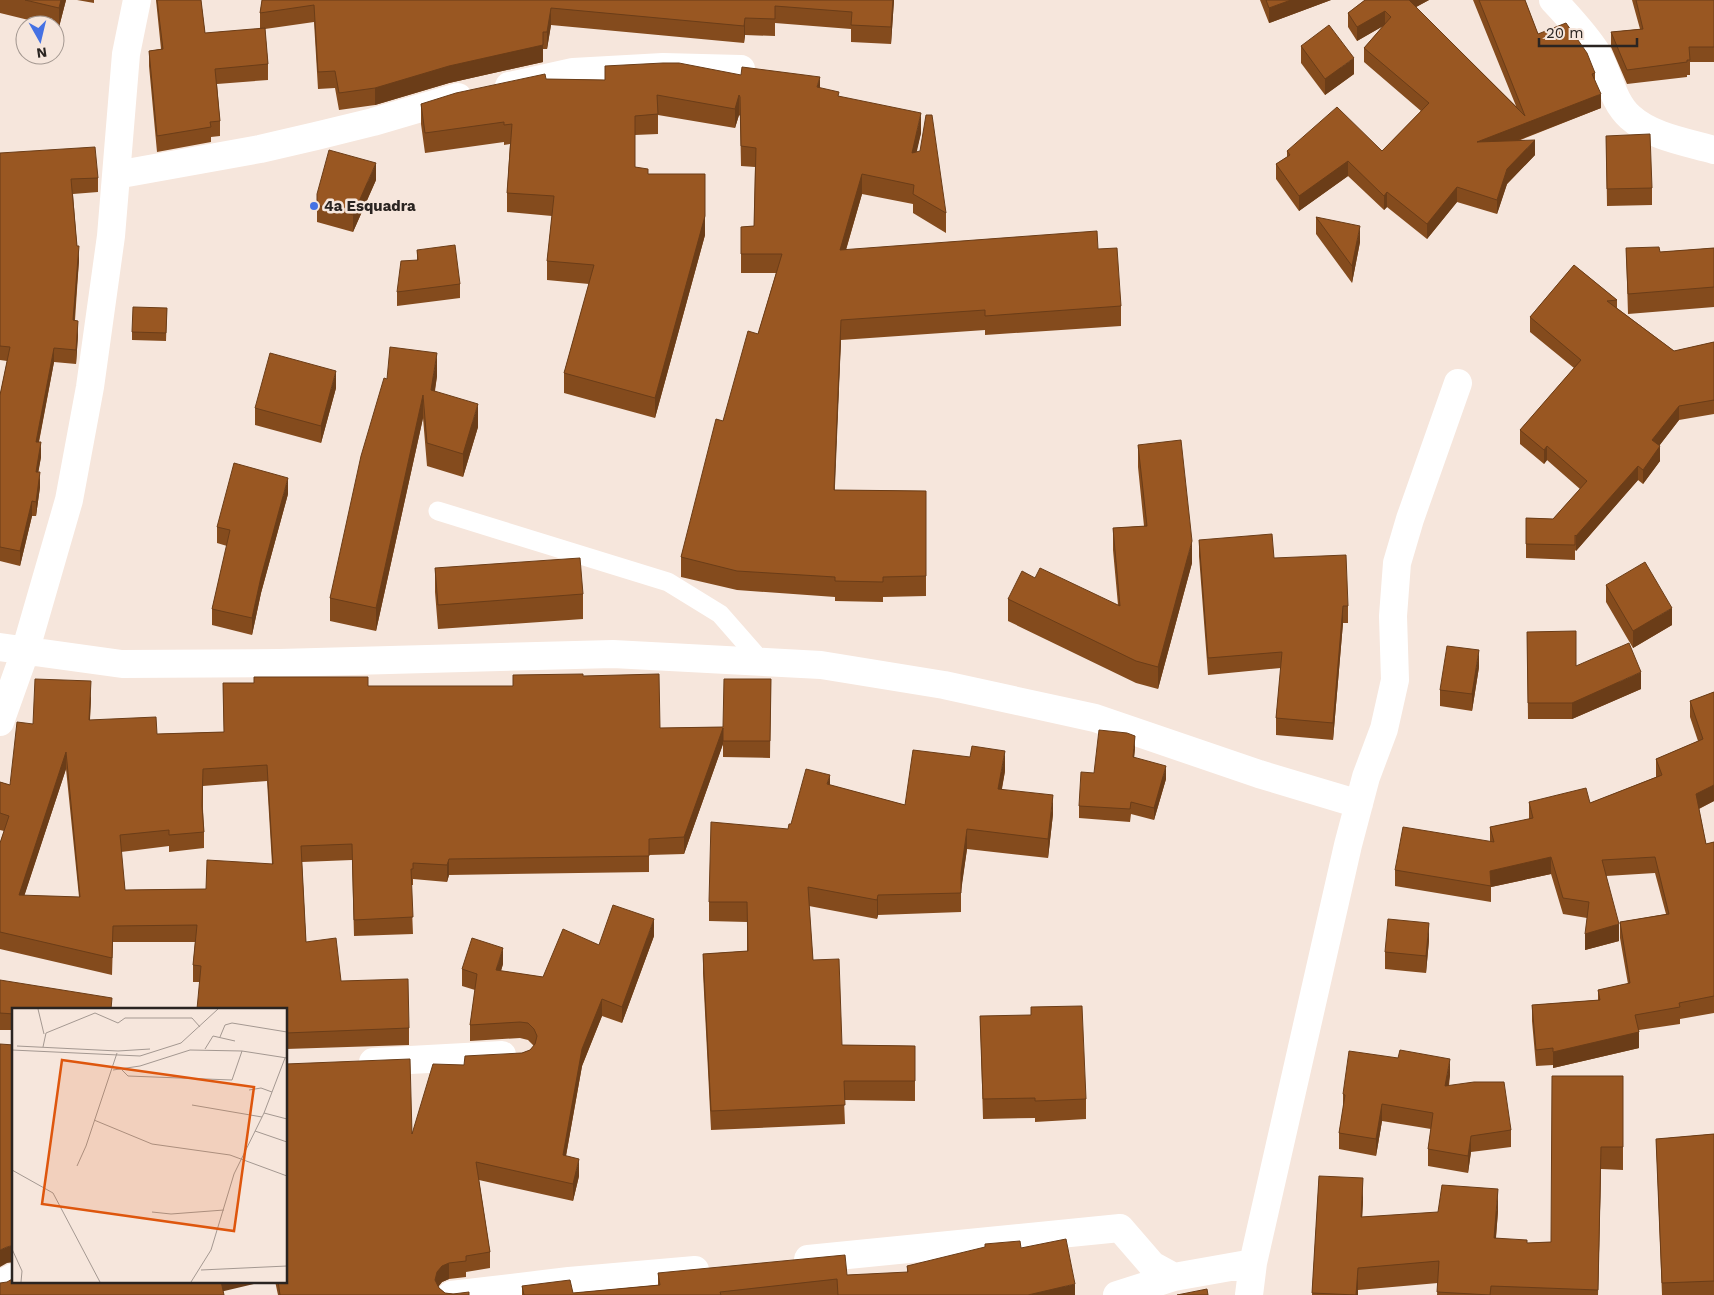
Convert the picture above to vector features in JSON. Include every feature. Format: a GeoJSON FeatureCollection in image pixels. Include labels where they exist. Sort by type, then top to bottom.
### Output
{"type":"FeatureCollection","features":[{"type":"Feature","properties":{"kind":"street"},"geometry":{"type":"LineString","coordinates":[[0,722],[12,649],[69,500],[90,387],[111,236],[126,54],[137,0]]}},
{"type":"Feature","properties":{"kind":"street"},"geometry":{"type":"LineString","coordinates":[[1554,0],[1596,53],[1619,106],[1630,117],[1650,130],[1714,150]]}},
{"type":"Feature","properties":{"kind":"street"},"geometry":{"type":"LineString","coordinates":[[116,175],[260,149],[373,122],[452,98],[573,72],[663,67],[741,69]]}},
{"type":"Feature","properties":{"kind":"street"},"geometry":{"type":"LineString","coordinates":[[1248,1295],[1253,1263],[1335,898],[1366,777],[1384,729],[1396,680],[1393,616],[1397,563],[1410,519],[1458,383]]}},
{"type":"Feature","properties":{"kind":"street"},"geometry":{"type":"LineString","coordinates":[[12,649],[122,664],[279,663],[613,654],[821,665],[944,685],[1095,718],[1259,774],[1359,804]]}},
{"type":"Feature","properties":{"kind":"street"},"geometry":{"type":"LineString","coordinates":[[350,1063],[521,1054]]}},
{"type":"Feature","properties":{"kind":"street"},"geometry":{"type":"LineString","coordinates":[[779,1262],[1120,1228],[1152,1265],[1174,1277]]}},
{"type":"Feature","properties":{"kind":"street"},"geometry":{"type":"LineString","coordinates":[[1117,1295],[1174,1277],[1253,1263]]}},
{"type":"Feature","properties":{"kind":"street"},"geometry":{"type":"LineString","coordinates":[[451,1295],[569,1281],[720,1268]]}},
{"type":"Feature","properties":{"kind":"street"},"geometry":{"type":"LineString","coordinates":[[0,1284],[12,1278]]}},
{"type":"Feature","properties":{"kind":"lane"},"geometry":{"type":"LineString","coordinates":[[438,511],[668,582],[720,614],[762,662]]}},
{"type":"Feature","properties":{"kind":"building"},"geometry":{"type":"Polygon","coordinates":[[[25,0],[61,0],[59,8],[25,0]]]}},
{"type":"Feature","properties":{"kind":"building"},"geometry":{"type":"Polygon","coordinates":[[[157,0],[201,0],[205,33],[265,28],[268,64],[215,69],[220,121],[210,122],[211,127],[157,136],[149,51],[163,49],[157,0]]]}},
{"type":"Feature","properties":{"kind":"building"},"geometry":{"type":"Polygon","coordinates":[[[262,0],[893,0],[891,27],[851,25],[852,12],[775,6],[775,19],[745,18],[744,26],[551,8],[547,32],[543,32],[543,45],[449,66],[375,88],[339,93],[335,71],[318,72],[314,5],[260,13],[262,0]]]}},
{"type":"Feature","properties":{"kind":"building"},"geometry":{"type":"Polygon","coordinates":[[[1266,0],[1291,0],[1269,8],[1266,0]]]}},
{"type":"Feature","properties":{"kind":"building"},"geometry":{"type":"Polygon","coordinates":[[[1365,0],[1409,0],[1525,116],[1479,0],[1525,0],[1538,34],[1566,23],[1587,53],[1595,73],[1592,74],[1601,94],[1477,142],[1535,140],[1507,169],[1497,200],[1457,187],[1427,224],[1387,192],[1384,196],[1348,161],[1299,196],[1276,164],[1290,155],[1287,151],[1337,107],[1382,151],[1429,103],[1364,48],[1391,17],[1385,11],[1357,27],[1348,13],[1365,0]]]}},
{"type":"Feature","properties":{"kind":"building"},"geometry":{"type":"Polygon","coordinates":[[[1636,0],[1714,0],[1714,47],[1689,47],[1690,60],[1687,60],[1687,62],[1627,70],[1611,32],[1643,29],[1636,0]]]}},
{"type":"Feature","properties":{"kind":"building"},"geometry":{"type":"Polygon","coordinates":[[[1329,25],[1354,58],[1325,79],[1301,46],[1329,25]]]}},
{"type":"Feature","properties":{"kind":"building"},"geometry":{"type":"Polygon","coordinates":[[[679,63],[741,75],[742,67],[820,77],[817,87],[839,92],[838,96],[921,113],[912,153],[920,151],[926,115],[932,115],[946,213],[913,194],[914,185],[862,174],[840,250],[1097,231],[1098,249],[1117,248],[1121,306],[985,316],[985,310],[841,320],[834,490],[926,491],[926,576],[883,577],[883,582],[835,581],[835,577],[737,571],[681,557],[716,419],[723,421],[748,331],[758,334],[782,254],[741,254],[741,227],[754,226],[756,148],[741,146],[739,95],[735,109],[657,95],[658,114],[635,116],[635,167],[648,169],[648,174],[705,174],[705,216],[655,398],[564,373],[594,265],[547,261],[554,196],[507,193],[512,124],[504,125],[504,122],[425,133],[421,104],[456,93],[545,74],[546,79],[605,80],[605,66],[679,63]]]}},
{"type":"Feature","properties":{"kind":"building"},"geometry":{"type":"Polygon","coordinates":[[[1650,134],[1652,188],[1607,189],[1606,136],[1650,134]]]}},
{"type":"Feature","properties":{"kind":"building"},"geometry":{"type":"Polygon","coordinates":[[[95,147],[98,178],[71,179],[77,246],[79,246],[73,320],[78,321],[76,350],[54,348],[36,442],[41,442],[36,472],[40,472],[36,502],[32,501],[20,551],[0,547],[0,395],[10,347],[0,346],[0,153],[95,147]]]}},
{"type":"Feature","properties":{"kind":"building"},"geometry":{"type":"Polygon","coordinates":[[[329,150],[376,163],[353,215],[317,205],[317,194],[329,150]]]}},
{"type":"Feature","properties":{"kind":"building"},"geometry":{"type":"Polygon","coordinates":[[[1316,217],[1360,226],[1352,266],[1316,217]]]}},
{"type":"Feature","properties":{"kind":"building"},"geometry":{"type":"Polygon","coordinates":[[[455,245],[460,284],[397,292],[401,261],[418,260],[417,250],[455,245]]]}},
{"type":"Feature","properties":{"kind":"building"},"geometry":{"type":"Polygon","coordinates":[[[1659,247],[1660,252],[1714,248],[1714,287],[1628,294],[1626,248],[1659,247]]]}},
{"type":"Feature","properties":{"kind":"building"},"geometry":{"type":"Polygon","coordinates":[[[1574,265],[1617,300],[1607,301],[1674,351],[1714,342],[1714,400],[1679,406],[1652,440],[1660,446],[1643,470],[1638,466],[1575,535],[1575,545],[1526,544],[1526,518],[1553,519],[1587,481],[1547,446],[1544,450],[1520,430],[1581,360],[1530,317],[1574,265]]]}},
{"type":"Feature","properties":{"kind":"building"},"geometry":{"type":"Polygon","coordinates":[[[133,307],[167,308],[166,333],[132,332],[133,307]]]}},
{"type":"Feature","properties":{"kind":"building"},"geometry":{"type":"Polygon","coordinates":[[[390,347],[437,353],[431,390],[478,404],[463,454],[427,443],[423,395],[376,608],[330,598],[361,456],[384,378],[387,379],[390,347]]]}},
{"type":"Feature","properties":{"kind":"building"},"geometry":{"type":"Polygon","coordinates":[[[270,353],[336,371],[321,426],[255,408],[270,353]]]}},
{"type":"Feature","properties":{"kind":"building"},"geometry":{"type":"Polygon","coordinates":[[[1181,440],[1192,541],[1158,667],[1136,661],[1008,599],[1022,571],[1035,578],[1040,568],[1120,606],[1113,528],[1147,526],[1138,445],[1181,440]]]}},
{"type":"Feature","properties":{"kind":"building"},"geometry":{"type":"Polygon","coordinates":[[[234,463],[288,478],[252,618],[212,609],[230,530],[217,527],[234,463]]]}},
{"type":"Feature","properties":{"kind":"building"},"geometry":{"type":"Polygon","coordinates":[[[1272,534],[1274,558],[1346,555],[1348,606],[1343,606],[1333,723],[1276,718],[1282,652],[1208,658],[1199,540],[1272,534]]]}},
{"type":"Feature","properties":{"kind":"building"},"geometry":{"type":"Polygon","coordinates":[[[580,558],[583,594],[438,605],[435,568],[580,558]]]}},
{"type":"Feature","properties":{"kind":"building"},"geometry":{"type":"Polygon","coordinates":[[[1645,562],[1672,608],[1633,631],[1606,585],[1645,562]]]}},
{"type":"Feature","properties":{"kind":"building"},"geometry":{"type":"Polygon","coordinates":[[[1576,631],[1576,666],[1629,643],[1641,672],[1572,703],[1528,703],[1527,632],[1576,631]]]}},
{"type":"Feature","properties":{"kind":"building"},"geometry":{"type":"Polygon","coordinates":[[[1447,646],[1479,650],[1472,694],[1440,690],[1447,646]]]}},
{"type":"Feature","properties":{"kind":"building"},"geometry":{"type":"Polygon","coordinates":[[[659,674],[660,728],[723,727],[724,679],[771,679],[770,741],[723,741],[723,728],[684,837],[649,839],[649,856],[449,859],[447,865],[413,863],[413,869],[411,869],[413,917],[354,920],[352,844],[301,846],[306,942],[336,938],[341,981],[408,979],[409,1028],[288,1033],[288,1008],[197,1008],[201,966],[193,965],[197,925],[113,926],[112,958],[0,932],[0,843],[9,816],[0,813],[0,782],[10,785],[17,722],[33,724],[35,679],[91,681],[89,720],[156,717],[157,734],[224,732],[223,683],[254,683],[254,677],[368,677],[368,686],[513,686],[513,675],[659,674]],[[66,752],[19,895],[80,897],[66,752]],[[267,765],[203,769],[202,806],[204,832],[169,835],[169,830],[120,835],[125,890],[206,889],[207,860],[273,864],[267,765]]]}},
{"type":"Feature","properties":{"kind":"building"},"geometry":{"type":"Polygon","coordinates":[[[1714,692],[1714,785],[1696,794],[1706,844],[1714,842],[1714,996],[1679,1003],[1680,1007],[1635,1015],[1639,1032],[1553,1052],[1553,1048],[1536,1050],[1532,1005],[1600,1000],[1598,990],[1630,983],[1620,922],[1669,914],[1655,857],[1602,860],[1619,924],[1585,934],[1589,902],[1563,898],[1551,857],[1490,871],[1491,886],[1395,870],[1403,827],[1494,842],[1490,827],[1533,818],[1529,802],[1586,788],[1590,803],[1662,775],[1656,759],[1703,739],[1690,701],[1714,692]]]}},
{"type":"Feature","properties":{"kind":"building"},"geometry":{"type":"Polygon","coordinates":[[[1099,730],[1127,733],[1135,736],[1133,757],[1166,766],[1154,808],[1131,802],[1130,809],[1079,806],[1081,772],[1094,773],[1099,730]]]}},
{"type":"Feature","properties":{"kind":"building"},"geometry":{"type":"Polygon","coordinates":[[[972,746],[1005,751],[998,789],[1053,795],[1048,839],[967,829],[961,873],[961,893],[878,895],[877,900],[808,887],[813,960],[839,959],[842,1045],[915,1046],[915,1081],[844,1081],[845,1105],[711,1111],[703,954],[748,951],[747,902],[709,902],[711,822],[788,829],[806,769],[830,775],[827,784],[905,805],[913,750],[970,757],[972,746]]]}},
{"type":"Feature","properties":{"kind":"building"},"geometry":{"type":"Polygon","coordinates":[[[613,905],[654,919],[622,1007],[602,999],[582,1049],[563,1155],[579,1159],[573,1184],[476,1162],[490,1252],[466,1256],[466,1261],[449,1263],[442,1266],[437,1272],[435,1280],[439,1288],[445,1293],[469,1292],[469,1295],[280,1295],[278,1282],[288,1282],[288,1064],[410,1059],[412,1134],[433,1064],[464,1065],[465,1056],[522,1053],[530,1050],[535,1044],[537,1036],[534,1029],[528,1023],[470,1025],[477,974],[462,969],[472,938],[503,948],[496,970],[543,977],[563,929],[599,945],[613,905]]]}},
{"type":"Feature","properties":{"kind":"building"},"geometry":{"type":"Polygon","coordinates":[[[1388,919],[1429,923],[1426,956],[1385,952],[1388,919]]]}},
{"type":"Feature","properties":{"kind":"building"},"geometry":{"type":"Polygon","coordinates":[[[0,980],[112,998],[111,1008],[12,1008],[12,1014],[0,1013],[0,980]]]}},
{"type":"Feature","properties":{"kind":"building"},"geometry":{"type":"Polygon","coordinates":[[[1082,1006],[1086,1099],[1035,1101],[1035,1098],[983,1099],[980,1016],[1031,1015],[1031,1007],[1082,1006]]]}},
{"type":"Feature","properties":{"kind":"building"},"geometry":{"type":"Polygon","coordinates":[[[0,1044],[12,1045],[12,1246],[0,1250],[0,1044]]]}},
{"type":"Feature","properties":{"kind":"building"},"geometry":{"type":"Polygon","coordinates":[[[1400,1050],[1450,1059],[1445,1086],[1474,1082],[1504,1082],[1511,1130],[1471,1136],[1468,1156],[1428,1149],[1433,1113],[1382,1104],[1376,1139],[1339,1133],[1349,1051],[1398,1058],[1400,1050]]]}},
{"type":"Feature","properties":{"kind":"building"},"geometry":{"type":"Polygon","coordinates":[[[1552,1076],[1623,1076],[1623,1147],[1601,1147],[1598,1290],[1491,1286],[1490,1295],[1437,1292],[1439,1261],[1358,1268],[1356,1295],[1312,1293],[1319,1176],[1363,1178],[1361,1217],[1438,1212],[1442,1185],[1498,1189],[1494,1238],[1527,1240],[1527,1243],[1551,1242],[1552,1076]]]}},
{"type":"Feature","properties":{"kind":"building"},"geometry":{"type":"Polygon","coordinates":[[[1714,1134],[1714,1281],[1662,1283],[1656,1139],[1714,1134]]]}},
{"type":"Feature","properties":{"kind":"building"},"geometry":{"type":"Polygon","coordinates":[[[1066,1239],[1075,1284],[1028,1295],[838,1295],[837,1279],[720,1292],[721,1295],[524,1295],[522,1286],[570,1280],[573,1293],[660,1285],[658,1273],[845,1255],[847,1275],[908,1272],[907,1266],[985,1247],[985,1244],[1020,1241],[1021,1248],[1066,1239]]]}},
{"type":"Feature","properties":{"kind":"building"},"geometry":{"type":"Polygon","coordinates":[[[12,1279],[12,1282],[221,1282],[224,1295],[0,1295],[0,1283],[12,1279]]]}},
{"type":"Feature","properties":{"kind":"building"},"geometry":{"type":"Polygon","coordinates":[[[1207,1289],[1208,1295],[1177,1295],[1207,1289]]]}},
{"type":"Feature","properties":{"kind":"place","name":"4a Esquadra"},"geometry":{"type":"Point","coordinates":[314,206]}}]}
